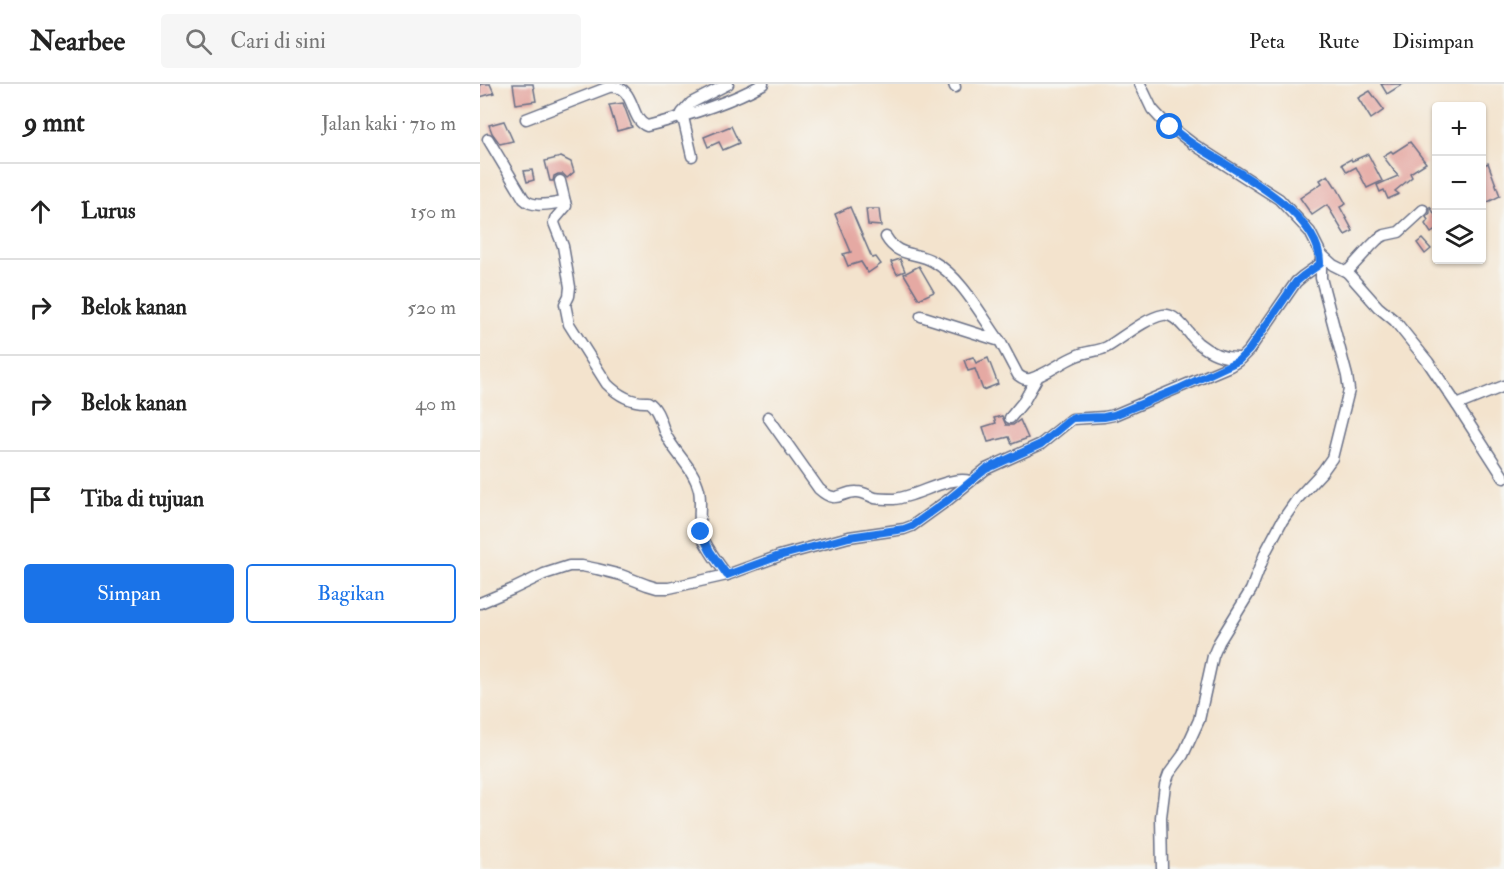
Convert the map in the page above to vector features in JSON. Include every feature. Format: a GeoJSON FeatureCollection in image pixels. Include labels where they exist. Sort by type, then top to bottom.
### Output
{"type":"FeatureCollection","features":[{"type":"Feature","properties":{"kind":"street"},"geometry":{"type":"LineString","coordinates":[[692,156],[682,112],[691,103],[728,84]]}},
{"type":"Feature","properties":{"kind":"street"},"geometry":{"type":"LineString","coordinates":[[526,119],[615,86],[627,93],[641,123],[645,126],[684,117],[763,84]]}},
{"type":"Feature","properties":{"kind":"street"},"geometry":{"type":"LineString","coordinates":[[1140,84],[1152,109],[1162,121],[1193,144],[1279,199],[1310,231],[1320,259],[1321,278],[1349,390],[1332,458],[1282,521],[1266,551],[1251,590],[1212,656],[1199,720],[1183,755],[1169,774],[1165,785],[1161,817],[1162,869]]}},
{"type":"Feature","properties":{"kind":"street"},"geometry":{"type":"LineString","coordinates":[[488,139],[528,203],[533,205],[565,202]]}},
{"type":"Feature","properties":{"kind":"street"},"geometry":{"type":"LineString","coordinates":[[560,182],[566,208],[554,223],[563,246],[570,287],[565,304],[568,321],[607,384],[615,392],[626,398],[648,402],[655,407],[672,446],[686,464],[697,484],[701,532],[710,551],[727,575]]}},
{"type":"Feature","properties":{"kind":"street"},"geometry":{"type":"LineString","coordinates":[[1347,272],[1378,239],[1399,232],[1423,210]]}},
{"type":"Feature","properties":{"kind":"street"},"geometry":{"type":"LineString","coordinates":[[886,237],[890,244],[901,252],[933,261],[950,274],[1000,341],[1021,378],[1027,380],[1079,354],[1104,348],[1154,318],[1167,315],[1174,317],[1200,344],[1208,349],[1225,358],[1241,358]]}},
{"type":"Feature","properties":{"kind":"street"},"geometry":{"type":"LineString","coordinates":[[1320,259],[1347,272],[1378,307],[1398,324],[1428,362],[1504,478]]}},
{"type":"Feature","properties":{"kind":"street"},"geometry":{"type":"LineString","coordinates":[[480,603],[544,574],[569,566],[582,566],[621,574],[657,588],[669,588],[727,575],[779,556],[849,537],[912,526],[986,469],[1041,444],[1072,418],[1114,415],[1238,361],[1249,350],[1296,282],[1320,259]]}},
{"type":"Feature","properties":{"kind":"street"},"geometry":{"type":"LineString","coordinates":[[1303,276],[1321,278]]}},
{"type":"Feature","properties":{"kind":"street"},"geometry":{"type":"LineString","coordinates":[[921,316],[1000,341]]}},
{"type":"Feature","properties":{"kind":"street"},"geometry":{"type":"LineString","coordinates":[[1010,418],[1024,401],[1038,376]]}},
{"type":"Feature","properties":{"kind":"street"},"geometry":{"type":"LineString","coordinates":[[1457,405],[1504,386]]}},
{"type":"Feature","properties":{"kind":"street"},"geometry":{"type":"LineString","coordinates":[[768,417],[819,489],[830,496],[840,497],[856,492],[874,498],[903,498],[959,479],[970,481]]}},
{"type":"Feature","properties":{"kind":"building"},"geometry":{"type":"Polygon","coordinates":[[[480,84],[490,84],[494,93],[480,97],[480,84]]]}},
{"type":"Feature","properties":{"kind":"building"},"geometry":{"type":"Polygon","coordinates":[[[513,84],[533,84],[536,101],[516,104],[513,84]]]}},
{"type":"Feature","properties":{"kind":"building"},"geometry":{"type":"Polygon","coordinates":[[[1381,84],[1403,84],[1387,94],[1381,84]]]}},
{"type":"Feature","properties":{"kind":"building"},"geometry":{"type":"Polygon","coordinates":[[[1370,91],[1384,110],[1371,119],[1358,98],[1370,91]]]}},
{"type":"Feature","properties":{"kind":"building"},"geometry":{"type":"Polygon","coordinates":[[[623,103],[632,127],[617,131],[609,105],[623,103]]]}},
{"type":"Feature","properties":{"kind":"building"},"geometry":{"type":"Polygon","coordinates":[[[504,121],[513,141],[500,144],[489,125],[504,121]]]}},
{"type":"Feature","properties":{"kind":"building"},"geometry":{"type":"Polygon","coordinates":[[[731,126],[739,143],[723,150],[719,142],[708,147],[704,137],[731,126]]]}},
{"type":"Feature","properties":{"kind":"building"},"geometry":{"type":"Polygon","coordinates":[[[1410,142],[1426,163],[1410,173],[1412,177],[1395,191],[1399,194],[1388,199],[1384,190],[1380,192],[1377,185],[1398,176],[1383,156],[1391,151],[1393,153],[1410,142]]]}},
{"type":"Feature","properties":{"kind":"building"},"geometry":{"type":"Polygon","coordinates":[[[1368,154],[1382,181],[1367,188],[1356,167],[1347,172],[1342,164],[1368,154]]]}},
{"type":"Feature","properties":{"kind":"building"},"geometry":{"type":"Polygon","coordinates":[[[561,157],[571,162],[574,172],[567,178],[563,174],[558,174],[554,176],[553,181],[550,181],[545,161],[561,157]]]}},
{"type":"Feature","properties":{"kind":"building"},"geometry":{"type":"Polygon","coordinates":[[[1488,163],[1500,196],[1486,203],[1486,164],[1488,163]]]}},
{"type":"Feature","properties":{"kind":"building"},"geometry":{"type":"Polygon","coordinates":[[[532,170],[534,180],[527,182],[524,171],[532,170]]]}},
{"type":"Feature","properties":{"kind":"building"},"geometry":{"type":"Polygon","coordinates":[[[1328,175],[1346,204],[1340,207],[1353,231],[1345,235],[1327,205],[1312,215],[1300,198],[1322,183],[1320,180],[1328,175]]]}},
{"type":"Feature","properties":{"kind":"building"},"geometry":{"type":"Polygon","coordinates":[[[1430,206],[1432,210],[1431,233],[1425,224],[1428,220],[1426,217],[1430,213],[1430,206]]]}},
{"type":"Feature","properties":{"kind":"building"},"geometry":{"type":"Polygon","coordinates":[[[850,207],[872,258],[876,257],[881,264],[868,273],[861,262],[848,266],[843,254],[851,252],[835,214],[850,207]]]}},
{"type":"Feature","properties":{"kind":"building"},"geometry":{"type":"Polygon","coordinates":[[[866,209],[879,209],[881,226],[868,225],[866,209]]]}},
{"type":"Feature","properties":{"kind":"building"},"geometry":{"type":"Polygon","coordinates":[[[1422,239],[1431,249],[1425,254],[1417,243],[1422,239]]]}},
{"type":"Feature","properties":{"kind":"building"},"geometry":{"type":"Polygon","coordinates":[[[900,259],[905,271],[897,274],[891,262],[900,259]]]}},
{"type":"Feature","properties":{"kind":"building"},"geometry":{"type":"Polygon","coordinates":[[[919,266],[934,292],[919,299],[904,274],[919,266]]]}},
{"type":"Feature","properties":{"kind":"building"},"geometry":{"type":"Polygon","coordinates":[[[973,357],[976,363],[988,358],[998,384],[983,390],[975,369],[968,371],[964,360],[973,357]]]}},
{"type":"Feature","properties":{"kind":"building"},"geometry":{"type":"Polygon","coordinates":[[[1002,416],[1006,425],[1013,425],[1020,420],[1028,438],[1012,444],[1009,437],[988,442],[983,427],[996,423],[994,418],[1002,416]]]}},
{"type":"Feature","properties":{"kind":"route"},"geometry":{"type":"LineString","coordinates":[[701,532],[710,551],[727,575],[779,556],[849,537],[904,529],[912,526],[948,500],[986,469],[1041,444],[1072,418],[1114,415],[1238,361],[1249,350],[1296,282],[1320,264],[1320,254],[1310,231],[1279,199],[1170,127]]}}]}
